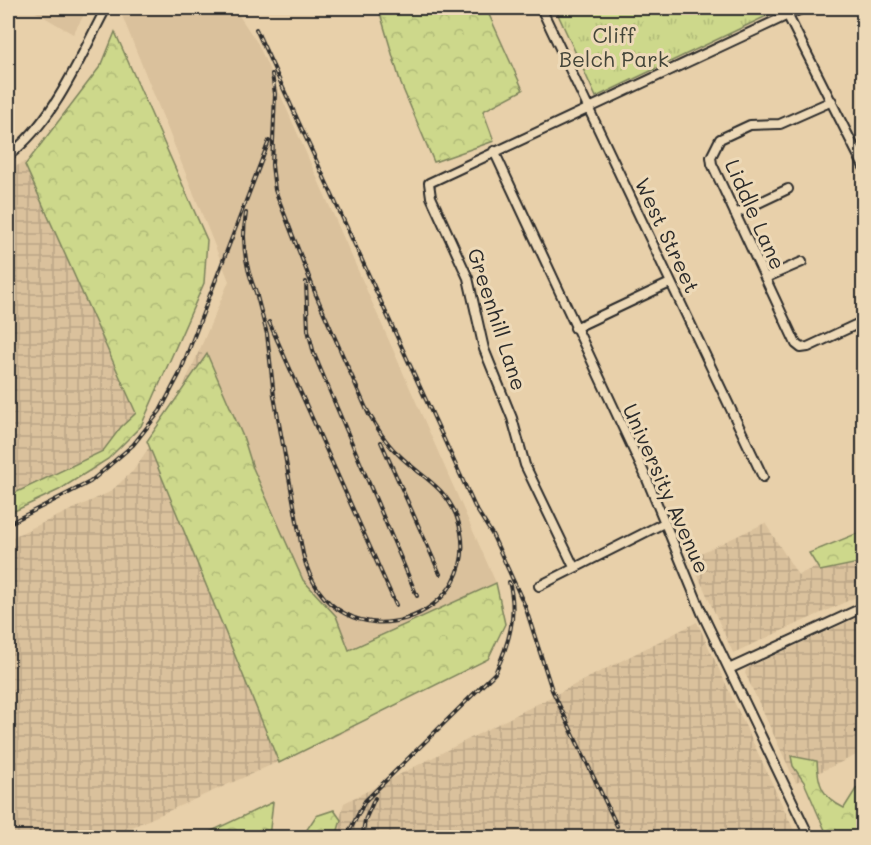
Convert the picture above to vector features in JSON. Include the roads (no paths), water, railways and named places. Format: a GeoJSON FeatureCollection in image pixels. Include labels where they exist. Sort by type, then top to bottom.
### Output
{"type":"FeatureCollection","features":[{"type":"Feature","properties":{"kind":"street"},"geometry":{"type":"LineString","coordinates":[[8,156],[25,143],[44,121],[106,8]]}},
{"type":"Feature","properties":{"kind":"street","name":"West Street"},"geometry":{"type":"LineString","coordinates":[[541,8],[763,477]]}},
{"type":"Feature","properties":{"kind":"street"},"geometry":{"type":"LineString","coordinates":[[494,151],[588,109],[786,11],[803,8]]}},
{"type":"Feature","properties":{"kind":"street"},"geometry":{"type":"LineString","coordinates":[[786,11],[864,166]]}},
{"type":"Feature","properties":{"kind":"street","name":"Liddle Lane"},"geometry":{"type":"LineString","coordinates":[[832,101],[780,124],[750,125],[715,144],[711,157],[712,164],[796,344],[801,348],[864,321]]}},
{"type":"Feature","properties":{"kind":"street","name":"University Avenue"},"geometry":{"type":"LineString","coordinates":[[494,151],[645,477],[729,669],[810,837]]}},
{"type":"Feature","properties":{"kind":"street","name":"Greenhill Lane"},"geometry":{"type":"LineString","coordinates":[[494,151],[436,177],[429,183],[428,189],[468,278],[484,349],[512,418],[525,465],[574,567]]}},
{"type":"Feature","properties":{"kind":"street"},"geometry":{"type":"LineString","coordinates":[[735,214],[788,189]]}},
{"type":"Feature","properties":{"kind":"street"},"geometry":{"type":"LineString","coordinates":[[765,278],[802,262]]}},
{"type":"Feature","properties":{"kind":"street"},"geometry":{"type":"LineString","coordinates":[[575,328],[670,283]]}},
{"type":"Feature","properties":{"kind":"street"},"geometry":{"type":"LineString","coordinates":[[539,586],[664,523]]}},
{"type":"Feature","properties":{"kind":"street"},"geometry":{"type":"LineString","coordinates":[[729,669],[864,607]]}},
{"type":"Feature","properties":{"kind":"railway"},"geometry":{"type":"LineString","coordinates":[[256,29],[475,507],[492,534],[525,606],[552,690],[617,826]]}},
{"type":"Feature","properties":{"kind":"railway"},"geometry":{"type":"LineString","coordinates":[[272,74],[275,94],[272,165],[275,190],[316,295],[369,415]]}},
{"type":"Feature","properties":{"kind":"railway"},"geometry":{"type":"LineString","coordinates":[[8,524],[90,482],[133,445],[160,411],[180,373],[269,141]]}},
{"type":"Feature","properties":{"kind":"railway"},"geometry":{"type":"LineString","coordinates":[[246,213],[245,255],[257,295]]}},
{"type":"Feature","properties":{"kind":"railway"},"geometry":{"type":"LineString","coordinates":[[306,282],[308,330],[314,354],[417,596]]}},
{"type":"Feature","properties":{"kind":"railway"},"geometry":{"type":"LineString","coordinates":[[255,289],[267,334],[274,396],[303,554],[320,591],[345,614],[375,622],[405,619],[433,605],[453,582],[462,551],[456,515],[438,488],[405,461],[388,443],[366,408]]}},
{"type":"Feature","properties":{"kind":"railway"},"geometry":{"type":"LineString","coordinates":[[269,322],[396,605]]}},
{"type":"Feature","properties":{"kind":"railway"},"geometry":{"type":"LineString","coordinates":[[381,442],[440,574]]}},
{"type":"Feature","properties":{"kind":"railway"},"geometry":{"type":"LineString","coordinates":[[346,838],[365,801],[495,673],[511,629],[513,606],[509,582]]}},
{"type":"Feature","properties":{"kind":"railway"},"geometry":{"type":"LineString","coordinates":[[362,838],[365,820],[375,798]]}},
{"type":"Feature","properties":{"kind":"park label","name":"Cliff Belch Park"},"geometry":{"type":"Point","coordinates":[614,46]}}]}
